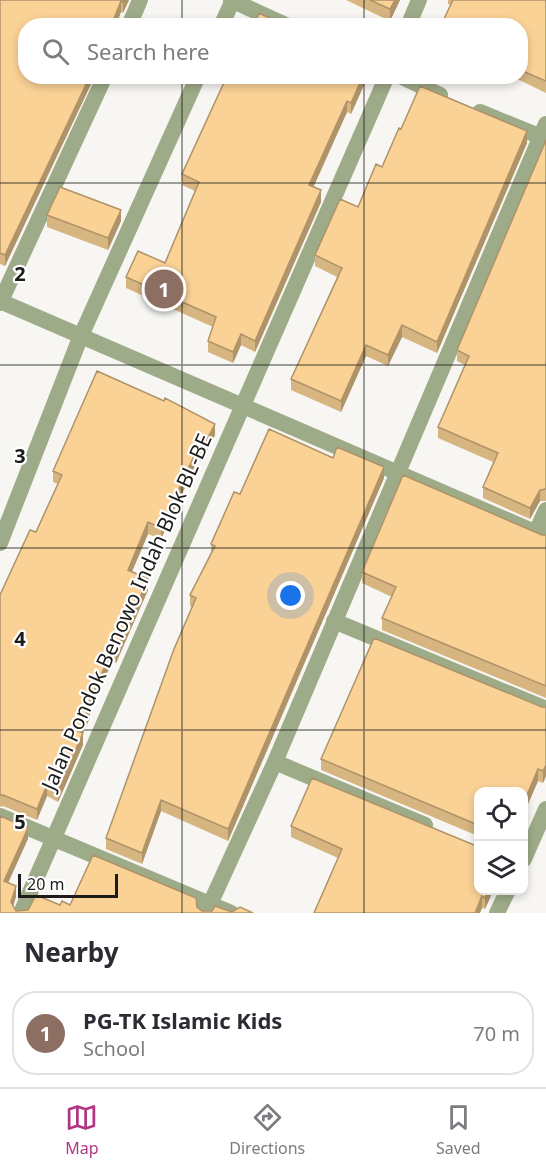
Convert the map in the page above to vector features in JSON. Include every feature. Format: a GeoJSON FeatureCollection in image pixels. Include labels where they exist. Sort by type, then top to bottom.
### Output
{"type":"FeatureCollection","features":[{"type":"Feature","properties":{"kind":"street"},"geometry":{"type":"LineString","coordinates":[[132,18],[140,0]]}},
{"type":"Feature","properties":{"kind":"street"},"geometry":{"type":"LineString","coordinates":[[224,18],[232,0],[271,18]]}},
{"type":"Feature","properties":{"kind":"street"},"geometry":{"type":"LineString","coordinates":[[411,18],[419,0]]}},
{"type":"Feature","properties":{"kind":"street"},"geometry":{"type":"LineString","coordinates":[[101,84],[0,302],[541,535],[546,510]]}},
{"type":"Feature","properties":{"kind":"street"},"geometry":{"type":"LineString","coordinates":[[0,543],[80,338],[194,84]]}},
{"type":"Feature","properties":{"kind":"street","name":"Jalan Pondok Benowo Indah Blok BL-BE"},"geometry":{"type":"LineString","coordinates":[[21,913],[383,84]]}},
{"type":"Feature","properties":{"kind":"street"},"geometry":{"type":"LineString","coordinates":[[208,908],[275,762],[544,133],[464,106],[417,84]]}},
{"type":"Feature","properties":{"kind":"street"},"geometry":{"type":"LineString","coordinates":[[334,621],[546,710]]}},
{"type":"Feature","properties":{"kind":"street"},"geometry":{"type":"LineString","coordinates":[[275,762],[436,829]]}},
{"type":"Feature","properties":{"kind":"street"},"geometry":{"type":"LineString","coordinates":[[528,850],[546,808]]}},
{"type":"Feature","properties":{"kind":"street"},"geometry":{"type":"LineString","coordinates":[[0,816],[53,837],[208,908],[231,913]]}},
{"type":"Feature","properties":{"kind":"street"},"geometry":{"type":"LineString","coordinates":[[497,913],[506,895]]}},
{"type":"Feature","properties":{"kind":"building"},"geometry":{"type":"Polygon","coordinates":[[[0,0],[124,0],[121,1],[114,18],[18,18],[18,84],[86,84],[5,255],[0,253],[0,0]]]}},
{"type":"Feature","properties":{"kind":"building"},"geometry":{"type":"Polygon","coordinates":[[[370,0],[395,0],[390,9],[370,0]]]}},
{"type":"Feature","properties":{"kind":"building"},"geometry":{"type":"Polygon","coordinates":[[[453,0],[546,0],[546,81],[528,73],[528,18],[444,18],[453,0]]]}},
{"type":"Feature","properties":{"kind":"building"},"geometry":{"type":"Polygon","coordinates":[[[259,13],[269,18],[257,18],[259,13]]]}},
{"type":"Feature","properties":{"kind":"building"},"geometry":{"type":"Polygon","coordinates":[[[223,84],[359,84],[351,103],[347,101],[309,185],[321,190],[255,341],[241,334],[233,352],[208,341],[216,317],[126,277],[138,251],[165,263],[199,182],[182,174],[223,84]]]}},
{"type":"Feature","properties":{"kind":"building"},"geometry":{"type":"Polygon","coordinates":[[[420,86],[527,131],[437,342],[402,325],[388,355],[366,345],[341,401],[291,379],[342,268],[315,255],[340,199],[358,207],[376,164],[382,167],[420,86]]]}},
{"type":"Feature","properties":{"kind":"building"},"geometry":{"type":"Polygon","coordinates":[[[546,140],[546,489],[540,490],[530,508],[483,487],[498,453],[438,427],[469,356],[457,350],[546,140]]]}},
{"type":"Feature","properties":{"kind":"building"},"geometry":{"type":"Polygon","coordinates":[[[60,187],[121,210],[108,238],[47,215],[60,187]]]}},
{"type":"Feature","properties":{"kind":"building"},"geometry":{"type":"Polygon","coordinates":[[[97,371],[164,401],[165,398],[215,424],[203,447],[199,445],[161,528],[148,522],[128,570],[148,579],[116,652],[112,650],[88,705],[90,706],[78,731],[83,733],[58,790],[47,785],[37,809],[0,795],[0,595],[30,530],[36,532],[62,475],[53,471],[97,371]]]}},
{"type":"Feature","properties":{"kind":"building"},"geometry":{"type":"Polygon","coordinates":[[[269,429],[333,458],[337,447],[384,467],[228,829],[161,800],[142,853],[106,838],[174,649],[196,598],[190,595],[215,546],[211,544],[234,492],[240,494],[269,429]]]}},
{"type":"Feature","properties":{"kind":"building"},"geometry":{"type":"Polygon","coordinates":[[[403,475],[546,535],[546,686],[382,618],[396,587],[362,572],[403,475]]]}},
{"type":"Feature","properties":{"kind":"building"},"geometry":{"type":"Polygon","coordinates":[[[374,638],[546,707],[546,765],[543,771],[538,769],[528,793],[528,787],[474,787],[474,823],[321,759],[374,638]]]}},
{"type":"Feature","properties":{"kind":"building"},"geometry":{"type":"Polygon","coordinates":[[[312,778],[474,845],[474,895],[486,895],[485,898],[482,896],[475,913],[314,913],[342,849],[291,826],[312,778]]]}},
{"type":"Feature","properties":{"kind":"building"},"geometry":{"type":"Polygon","coordinates":[[[0,816],[28,828],[4,881],[16,886],[11,902],[16,911],[28,910],[36,895],[60,905],[62,901],[70,905],[93,855],[196,898],[197,907],[202,911],[212,911],[215,906],[232,912],[240,907],[253,913],[0,913],[0,816]]]}},
{"type":"Feature","properties":{"kind":"place","name":"PG-TK Islamic Kids"},"geometry":{"type":"Point","coordinates":[164,289]}}]}
